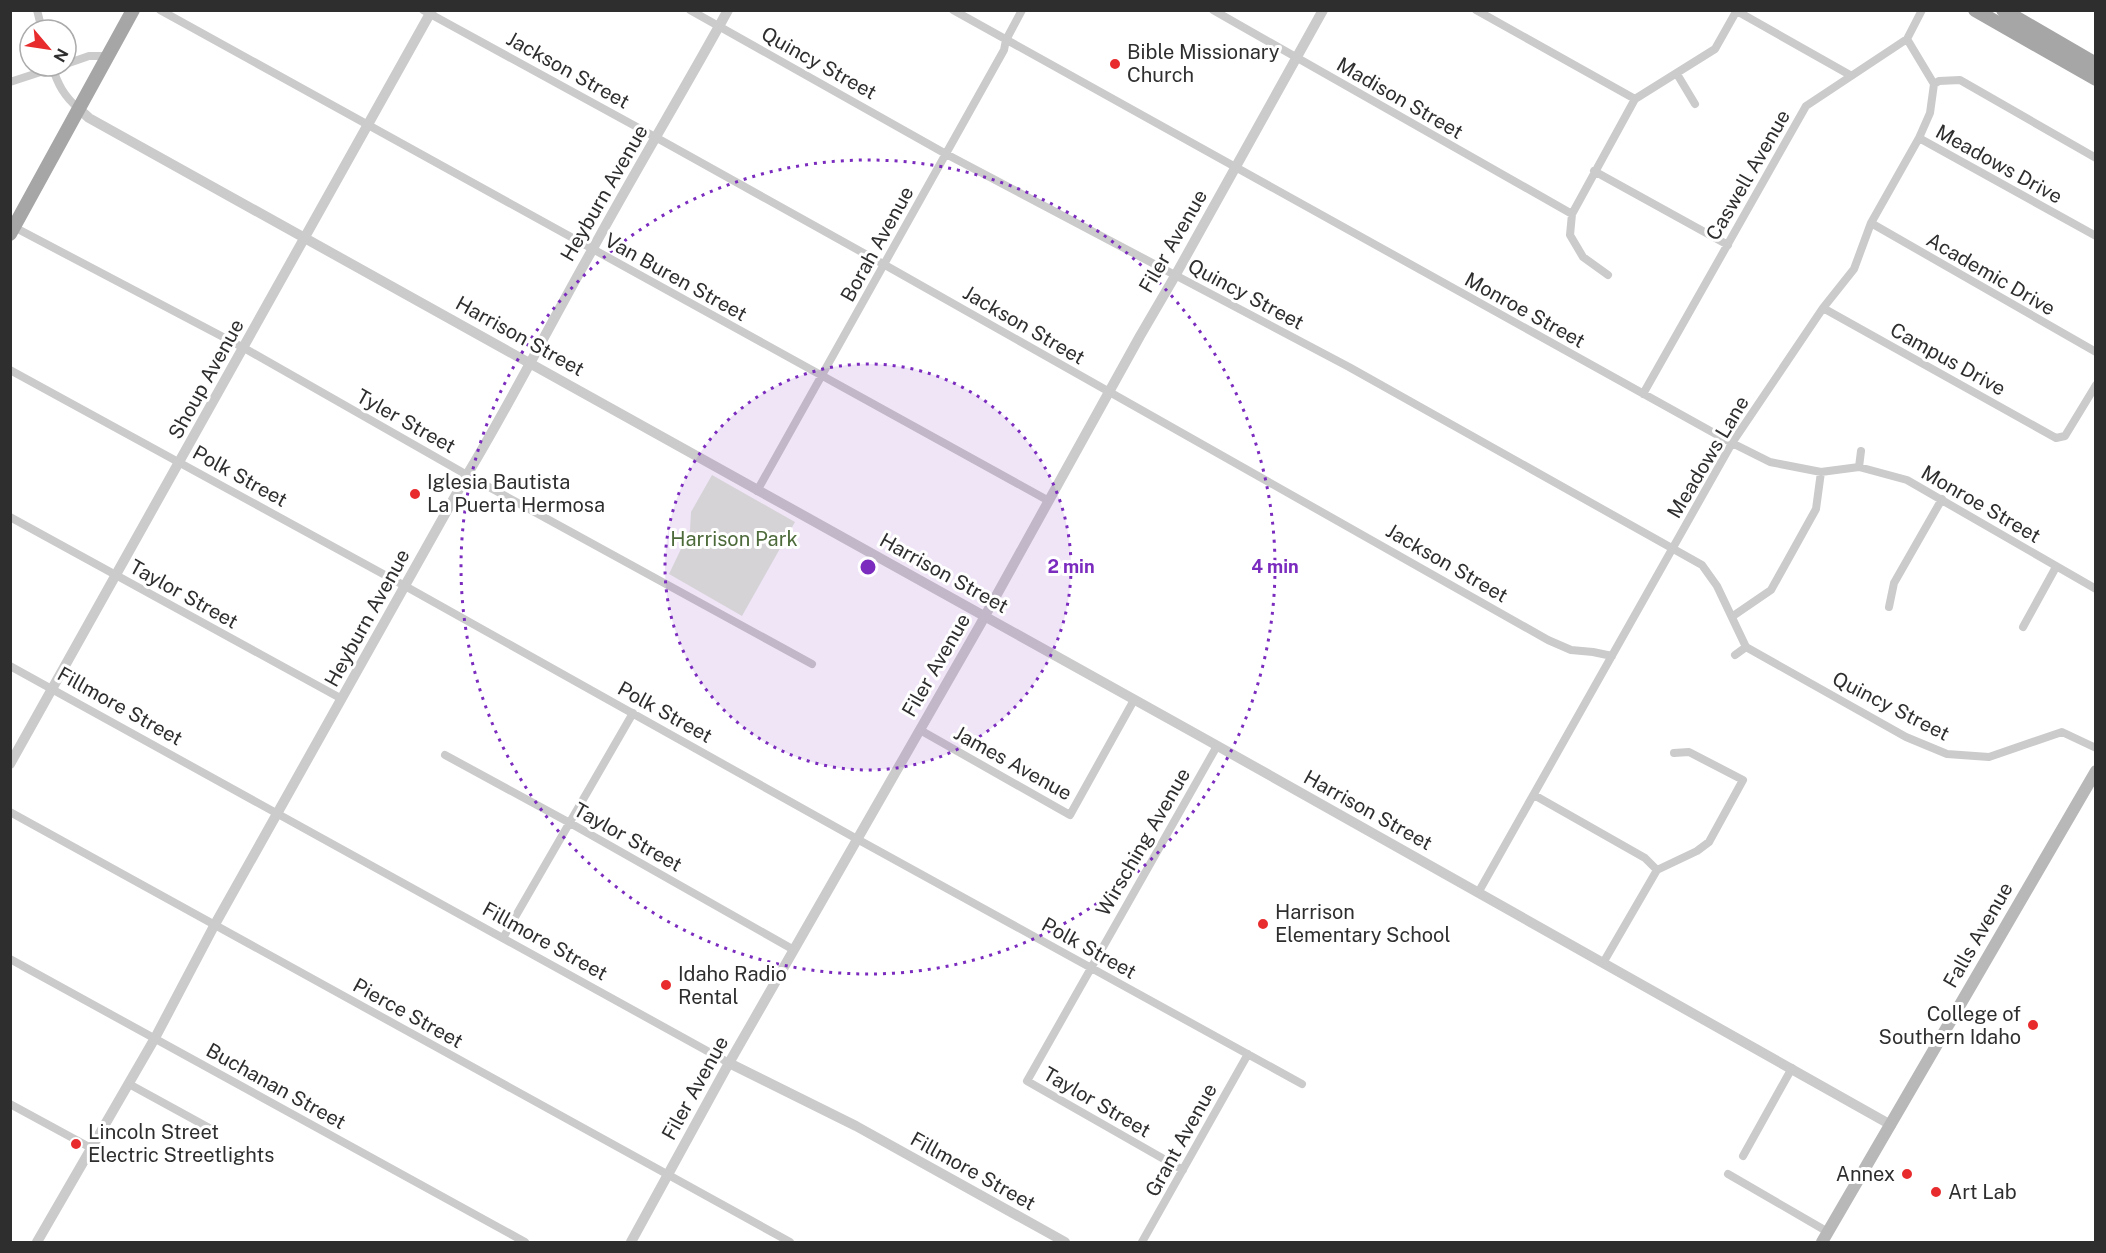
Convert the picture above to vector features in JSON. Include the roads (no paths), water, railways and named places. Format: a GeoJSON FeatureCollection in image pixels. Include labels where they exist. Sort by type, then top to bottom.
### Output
{"type":"FeatureCollection","features":[{"type":"Feature","properties":{"kind":"main road"},"geometry":{"type":"LineString","coordinates":[[12,229],[133,10]]}},
{"type":"Feature","properties":{"kind":"main road"},"geometry":{"type":"LineString","coordinates":[[1975,10],[2096,79]]}},
{"type":"Feature","properties":{"kind":"main road"},"geometry":{"type":"LineString","coordinates":[[2003,10],[2096,64]]}},
{"type":"Feature","properties":{"kind":"main road","name":"Falls Avenue"},"geometry":{"type":"LineString","coordinates":[[1825,1237],[2096,771]]}},
{"type":"Feature","properties":{"kind":"street","name":"Van Buren Street"},"geometry":{"type":"LineString","coordinates":[[160,10],[1049,501]]}},
{"type":"Feature","properties":{"kind":"street","name":"Quincy Street"},"geometry":{"type":"LineString","coordinates":[[690,10],[946,154],[1349,367],[1702,565],[1717,586],[1746,647],[1906,737],[1947,754],[1989,757],[2062,732],[2096,748]]}},
{"type":"Feature","properties":{"kind":"street","name":"Heyburn Avenue"},"geometry":{"type":"LineString","coordinates":[[37,1242],[155,1038],[214,926],[279,814],[531,363],[592,249],[728,10]]}},
{"type":"Feature","properties":{"kind":"street","name":"Monroe Street"},"geometry":{"type":"LineString","coordinates":[[953,10],[1732,443],[1770,462],[1821,472],[1859,467],[1907,480],[2096,590]]}},
{"type":"Feature","properties":{"kind":"street","name":"Borah Avenue"},"geometry":{"type":"LineString","coordinates":[[758,491],[1004,50],[1006,40],[1022,10]]}},
{"type":"Feature","properties":{"kind":"street","name":"Madison Street"},"geometry":{"type":"LineString","coordinates":[[1213,10],[1572,214]]}},
{"type":"Feature","properties":{"kind":"street","name":"Filer Avenue"},"geometry":{"type":"LineString","coordinates":[[631,1242],[729,1064],[985,616],[1323,10]]}},
{"type":"Feature","properties":{"kind":"street"},"geometry":{"type":"LineString","coordinates":[[1476,10],[1635,99]]}},
{"type":"Feature","properties":{"kind":"street"},"geometry":{"type":"LineString","coordinates":[[1922,10],[1907,39],[1934,84],[1939,81],[1960,80],[2096,158]]}},
{"type":"Feature","properties":{"kind":"street"},"geometry":{"type":"LineString","coordinates":[[1608,275],[1583,257],[1570,235],[1572,214],[1635,99],[1715,49],[1736,11],[1850,75]]}},
{"type":"Feature","properties":{"kind":"street","name":"Shoup Avenue"},"geometry":{"type":"LineString","coordinates":[[10,764],[244,348],[300,243],[306,238],[428,12]]}},
{"type":"Feature","properties":{"kind":"street","name":"Jackson Street"},"geometry":{"type":"LineString","coordinates":[[428,12],[885,265],[1548,640],[1572,650],[1612,656]]}},
{"type":"Feature","properties":{"kind":"street","name":"Caswell Avenue"},"geometry":{"type":"LineString","coordinates":[[1643,394],[1806,106],[1907,39]]}},
{"type":"Feature","properties":{"kind":"street"},"geometry":{"type":"LineString","coordinates":[[78,60],[89,56],[108,56]]}},
{"type":"Feature","properties":{"kind":"street"},"geometry":{"type":"LineString","coordinates":[[1677,74],[1695,104]]}},
{"type":"Feature","properties":{"kind":"street"},"geometry":{"type":"LineString","coordinates":[[57,78],[66,98],[79,109]]}},
{"type":"Feature","properties":{"kind":"street","name":"Meadows Lane"},"geometry":{"type":"LineString","coordinates":[[1478,893],[1732,443],[1823,308],[1854,269],[1871,223],[1930,114],[1934,84]]}},
{"type":"Feature","properties":{"kind":"street","name":"Harrison Street"},"geometry":{"type":"LineString","coordinates":[[79,109],[89,118],[985,616],[1890,1125]]}},
{"type":"Feature","properties":{"kind":"street","name":"Meadows Drive"},"geometry":{"type":"LineString","coordinates":[[1919,138],[2096,236]]}},
{"type":"Feature","properties":{"kind":"street"},"geometry":{"type":"LineString","coordinates":[[1594,171],[1728,245]]}},
{"type":"Feature","properties":{"kind":"street","name":"Academic Drive"},"geometry":{"type":"LineString","coordinates":[[1871,223],[2096,352]]}},
{"type":"Feature","properties":{"kind":"street","name":"Tyler Street"},"geometry":{"type":"LineString","coordinates":[[12,229],[244,348],[467,475],[812,664]]}},
{"type":"Feature","properties":{"kind":"street","name":"Campus Drive"},"geometry":{"type":"LineString","coordinates":[[1823,308],[2056,438],[2065,436],[2096,384]]}},
{"type":"Feature","properties":{"kind":"street","name":"Polk Street"},"geometry":{"type":"LineString","coordinates":[[10,370],[405,586],[1302,1084]]}},
{"type":"Feature","properties":{"kind":"street"},"geometry":{"type":"LineString","coordinates":[[1859,467],[1861,451]]}},
{"type":"Feature","properties":{"kind":"street"},"geometry":{"type":"LineString","coordinates":[[1733,616],[1771,590],[1816,509],[1821,472]]}},
{"type":"Feature","properties":{"kind":"street"},"geometry":{"type":"LineString","coordinates":[[1889,607],[1894,584],[1942,499]]}},
{"type":"Feature","properties":{"kind":"street","name":"Taylor Street"},"geometry":{"type":"LineString","coordinates":[[10,517],[342,699]]}},
{"type":"Feature","properties":{"kind":"street"},"geometry":{"type":"LineString","coordinates":[[2024,627],[2056,567]]}},
{"type":"Feature","properties":{"kind":"street"},"geometry":{"type":"LineString","coordinates":[[1735,655],[1746,647]]}},
{"type":"Feature","properties":{"kind":"street","name":"Fillmore Street"},"geometry":{"type":"LineString","coordinates":[[10,666],[729,1064],[856,1126],[1065,1242]]}},
{"type":"Feature","properties":{"kind":"street","name":"James Avenue"},"geometry":{"type":"LineString","coordinates":[[920,730],[1070,815],[1134,700]]}},
{"type":"Feature","properties":{"kind":"street"},"geometry":{"type":"LineString","coordinates":[[503,938],[633,713]]}},
{"type":"Feature","properties":{"kind":"street","name":"Wirsching Avenue"},"geometry":{"type":"LineString","coordinates":[[1027,1081],[1217,746]]}},
{"type":"Feature","properties":{"kind":"street"},"geometry":{"type":"LineString","coordinates":[[1603,963],[1657,870],[1697,851],[1709,842],[1743,780],[1689,752],[1674,753]]}},
{"type":"Feature","properties":{"kind":"street","name":"Taylor Street"},"geometry":{"type":"LineString","coordinates":[[445,755],[794,950]]}},
{"type":"Feature","properties":{"kind":"street"},"geometry":{"type":"LineString","coordinates":[[1534,795],[1645,858],[1657,870]]}},
{"type":"Feature","properties":{"kind":"street","name":"Pierce Street"},"geometry":{"type":"LineString","coordinates":[[10,812],[790,1242]]}},
{"type":"Feature","properties":{"kind":"street","name":"Buchanan Street"},"geometry":{"type":"LineString","coordinates":[[10,959],[525,1242]]}},
{"type":"Feature","properties":{"kind":"street","name":"Grant Avenue"},"geometry":{"type":"LineString","coordinates":[[1143,1242],[1248,1054]]}},
{"type":"Feature","properties":{"kind":"street"},"geometry":{"type":"LineString","coordinates":[[1743,1156],[1792,1068]]}},
{"type":"Feature","properties":{"kind":"street","name":"Taylor Street"},"geometry":{"type":"LineString","coordinates":[[1027,1081],[1183,1170]]}},
{"type":"Feature","properties":{"kind":"street"},"geometry":{"type":"LineString","coordinates":[[129,1084],[213,1130]]}},
{"type":"Feature","properties":{"kind":"street"},"geometry":{"type":"LineString","coordinates":[[10,1104],[91,1148]]}},
{"type":"Feature","properties":{"kind":"street"},"geometry":{"type":"LineString","coordinates":[[1728,1174],[1825,1237]]}},
{"type":"Feature","properties":{"kind":"place","name":"Bible Missionary Church"},"geometry":{"type":"Point","coordinates":[1115,64]}},
{"type":"Feature","properties":{"kind":"place","name":"Iglesia Bautista La Puerta Hermosa"},"geometry":{"type":"Point","coordinates":[415,494]}},
{"type":"Feature","properties":{"kind":"place","name":"Harrison Elementary School"},"geometry":{"type":"Point","coordinates":[1263,924]}},
{"type":"Feature","properties":{"kind":"place","name":"Idaho Radio Rental"},"geometry":{"type":"Point","coordinates":[666,985]}},
{"type":"Feature","properties":{"kind":"place","name":"College of Southern Idaho"},"geometry":{"type":"Point","coordinates":[2033,1025]}},
{"type":"Feature","properties":{"kind":"place","name":"Lincoln Street Electric Streetlights"},"geometry":{"type":"Point","coordinates":[76,1144]}},
{"type":"Feature","properties":{"kind":"place","name":"Annex"},"geometry":{"type":"Point","coordinates":[1907,1174]}},
{"type":"Feature","properties":{"kind":"place","name":"Art Lab"},"geometry":{"type":"Point","coordinates":[1936,1192]}},
{"type":"Feature","properties":{"kind":"park label","name":"Harrison Park"},"geometry":{"type":"Point","coordinates":[734,539]}}]}
